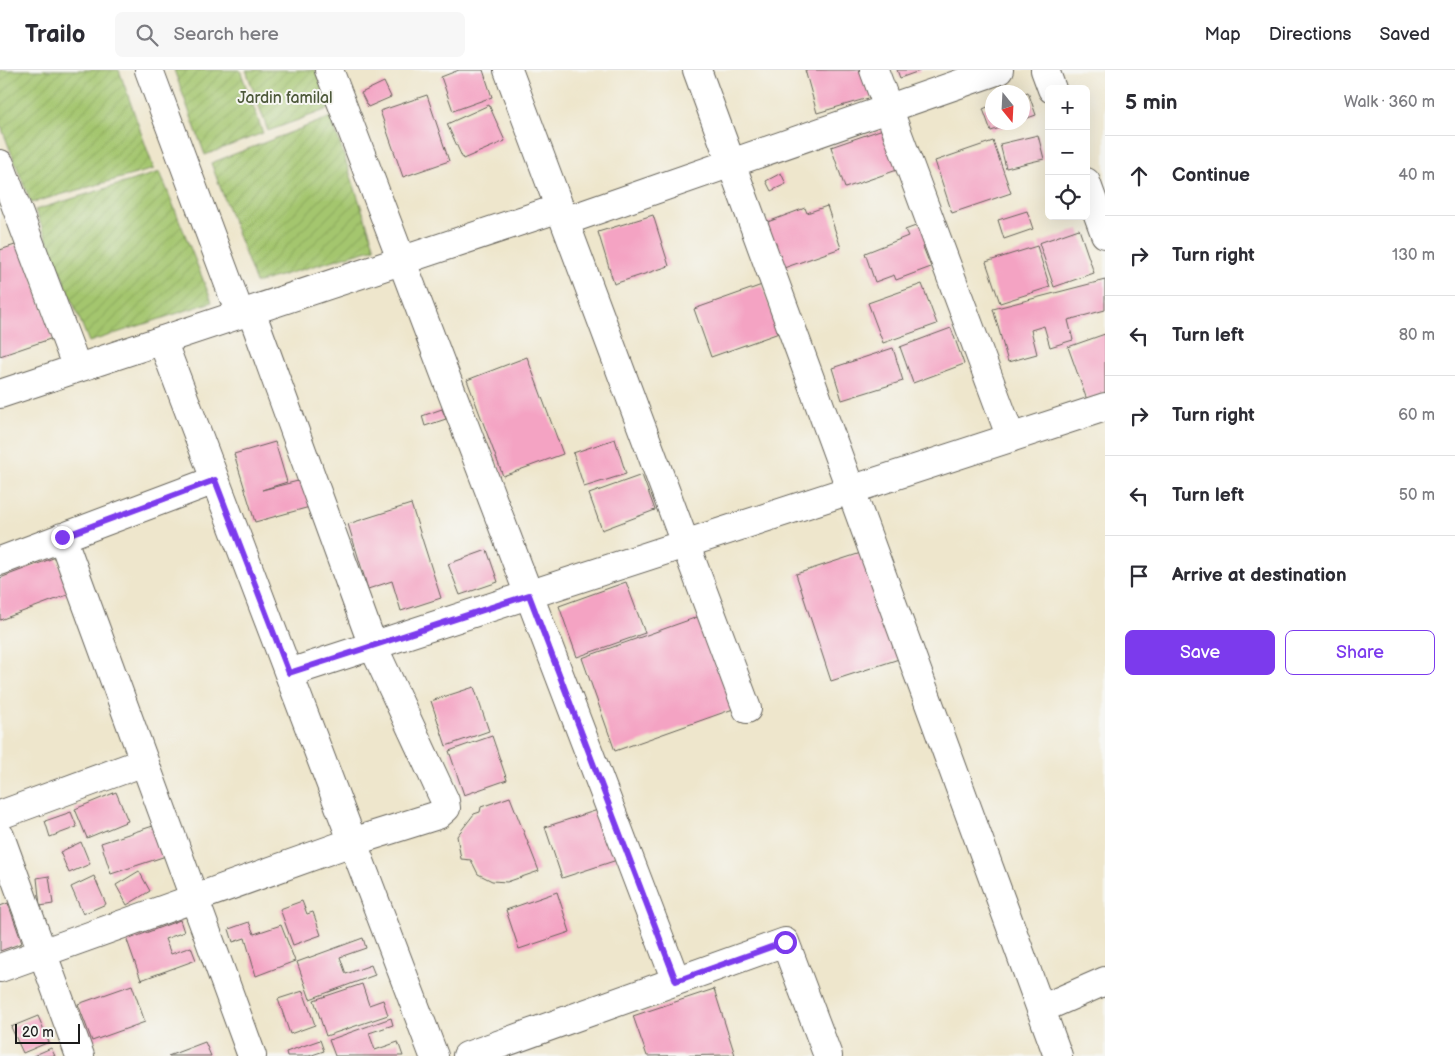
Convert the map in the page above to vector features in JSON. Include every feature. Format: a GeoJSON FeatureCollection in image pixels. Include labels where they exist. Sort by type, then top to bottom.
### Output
{"type":"FeatureCollection","features":[{"type":"Feature","properties":{"kind":"street"},"geometry":{"type":"LineString","coordinates":[[0,968],[352,842],[438,816],[446,808],[445,801],[373,646],[246,312],[149,70]]}},
{"type":"Feature","properties":{"kind":"street"},"geometry":{"type":"LineString","coordinates":[[329,70],[676,981]]}},
{"type":"Feature","properties":{"kind":"street"},"geometry":{"type":"LineString","coordinates":[[508,70],[747,709]]}},
{"type":"Feature","properties":{"kind":"street"},"geometry":{"type":"LineString","coordinates":[[697,70],[1058,1056]]}},
{"type":"Feature","properties":{"kind":"street"},"geometry":{"type":"LineString","coordinates":[[874,70],[1011,438]]}},
{"type":"Feature","properties":{"kind":"street"},"geometry":{"type":"LineString","coordinates":[[0,394],[402,261],[562,215],[731,163],[999,70]]}},
{"type":"Feature","properties":{"kind":"street"},"geometry":{"type":"LineString","coordinates":[[1046,70],[1051,85]]}},
{"type":"Feature","properties":{"kind":"street"},"geometry":{"type":"LineString","coordinates":[[0,164],[77,368]]}},
{"type":"Feature","properties":{"kind":"street"},"geometry":{"type":"LineString","coordinates":[[1090,193],[1105,234]]}},
{"type":"Feature","properties":{"kind":"street"},"geometry":{"type":"LineString","coordinates":[[162,340],[434,1056]]}},
{"type":"Feature","properties":{"kind":"street"},"geometry":{"type":"LineString","coordinates":[[289,673],[1105,407]]}},
{"type":"Feature","properties":{"kind":"street"},"geometry":{"type":"LineString","coordinates":[[0,560],[215,480]]}},
{"type":"Feature","properties":{"kind":"street"},"geometry":{"type":"LineString","coordinates":[[62,537],[252,1056]]}},
{"type":"Feature","properties":{"kind":"street"},"geometry":{"type":"LineString","coordinates":[[0,815],[144,762]]}},
{"type":"Feature","properties":{"kind":"street"},"geometry":{"type":"LineString","coordinates":[[0,836],[80,1056]]}},
{"type":"Feature","properties":{"kind":"street"},"geometry":{"type":"LineString","coordinates":[[467,1056],[785,942],[828,1056]]}},
{"type":"Feature","properties":{"kind":"street"},"geometry":{"type":"LineString","coordinates":[[1041,1009],[1105,981]]}},
{"type":"Feature","properties":{"kind":"green space"},"geometry":{"type":"Polygon","coordinates":[[[0,70],[119,70],[154,169],[31,203],[0,124],[0,70]]]}},
{"type":"Feature","properties":{"kind":"green space"},"geometry":{"type":"Polygon","coordinates":[[[174,70],[240,70],[263,133],[205,155],[174,70]]]}},
{"type":"Feature","properties":{"kind":"green space","name":"Jardin familal"},"geometry":{"type":"Polygon","coordinates":[[[246,70],[315,70],[331,108],[268,131],[246,70]]]}},
{"type":"Feature","properties":{"kind":"green space"},"geometry":{"type":"Polygon","coordinates":[[[331,117],[375,248],[256,283],[211,163],[331,117]]]}},
{"type":"Feature","properties":{"kind":"green space"},"geometry":{"type":"Polygon","coordinates":[[[160,172],[212,302],[89,342],[35,210],[160,172]]]}},
{"type":"Feature","properties":{"kind":"building"},"geometry":{"type":"Polygon","coordinates":[[[459,70],[483,70],[492,97],[453,111],[441,77],[459,70]]]}},
{"type":"Feature","properties":{"kind":"building"},"geometry":{"type":"Polygon","coordinates":[[[805,70],[875,70],[882,94],[817,113],[805,70]]]}},
{"type":"Feature","properties":{"kind":"building"},"geometry":{"type":"Polygon","coordinates":[[[897,70],[922,70],[900,78],[897,70]]]}},
{"type":"Feature","properties":{"kind":"building"},"geometry":{"type":"Polygon","coordinates":[[[384,82],[391,97],[368,107],[361,93],[384,82]]]}},
{"type":"Feature","properties":{"kind":"building"},"geometry":{"type":"Polygon","coordinates":[[[427,95],[449,161],[403,177],[380,111],[427,95]]]}},
{"type":"Feature","properties":{"kind":"building"},"geometry":{"type":"Polygon","coordinates":[[[1030,98],[1036,115],[1030,117],[1030,98]]]}},
{"type":"Feature","properties":{"kind":"building"},"geometry":{"type":"Polygon","coordinates":[[[489,105],[505,141],[463,159],[447,124],[489,105]]]}},
{"type":"Feature","properties":{"kind":"building"},"geometry":{"type":"Polygon","coordinates":[[[886,128],[900,169],[845,188],[831,147],[886,128]]]}},
{"type":"Feature","properties":{"kind":"building"},"geometry":{"type":"Polygon","coordinates":[[[1038,135],[1044,159],[1006,168],[1000,144],[1038,135]]]}},
{"type":"Feature","properties":{"kind":"building"},"geometry":{"type":"Polygon","coordinates":[[[993,141],[1011,193],[952,213],[935,161],[993,141]]]}},
{"type":"Feature","properties":{"kind":"building"},"geometry":{"type":"Polygon","coordinates":[[[781,173],[786,184],[771,191],[766,181],[781,173]]]}},
{"type":"Feature","properties":{"kind":"building"},"geometry":{"type":"Polygon","coordinates":[[[827,206],[841,248],[781,269],[765,223],[805,208],[807,213],[827,206]]]}},
{"type":"Feature","properties":{"kind":"building"},"geometry":{"type":"Polygon","coordinates":[[[1027,211],[1033,229],[1004,239],[998,220],[1027,211]]]}},
{"type":"Feature","properties":{"kind":"building"},"geometry":{"type":"Polygon","coordinates":[[[653,215],[669,266],[614,284],[598,232],[653,215]]]}},
{"type":"Feature","properties":{"kind":"building"},"geometry":{"type":"Polygon","coordinates":[[[929,221],[937,242],[923,247],[931,267],[896,280],[894,275],[875,282],[865,253],[908,236],[905,230],[929,221]]]}},
{"type":"Feature","properties":{"kind":"building"},"geometry":{"type":"Polygon","coordinates":[[[1079,229],[1094,273],[1054,287],[1039,243],[1079,229]]]}},
{"type":"Feature","properties":{"kind":"building"},"geometry":{"type":"Polygon","coordinates":[[[21,243],[53,338],[0,356],[0,250],[21,243]]]}},
{"type":"Feature","properties":{"kind":"building"},"geometry":{"type":"Polygon","coordinates":[[[1037,246],[1050,287],[1000,303],[986,262],[1037,246]]]}},
{"type":"Feature","properties":{"kind":"building"},"geometry":{"type":"Polygon","coordinates":[[[1105,280],[1105,310],[1068,320],[1073,340],[1050,347],[1044,326],[1031,330],[1037,354],[1008,362],[993,309],[1105,280]]]}},
{"type":"Feature","properties":{"kind":"building"},"geometry":{"type":"Polygon","coordinates":[[[922,284],[937,324],[883,343],[868,303],[922,284]]]}},
{"type":"Feature","properties":{"kind":"building"},"geometry":{"type":"Polygon","coordinates":[[[762,285],[779,333],[711,357],[694,309],[762,285]]]}},
{"type":"Feature","properties":{"kind":"building"},"geometry":{"type":"Polygon","coordinates":[[[951,328],[964,364],[913,383],[900,347],[951,328]]]}},
{"type":"Feature","properties":{"kind":"building"},"geometry":{"type":"Polygon","coordinates":[[[1105,334],[1105,393],[1087,400],[1068,347],[1105,334]]]}},
{"type":"Feature","properties":{"kind":"building"},"geometry":{"type":"Polygon","coordinates":[[[893,348],[903,381],[842,400],[832,368],[893,348]]]}},
{"type":"Feature","properties":{"kind":"building"},"geometry":{"type":"Polygon","coordinates":[[[527,357],[563,454],[503,476],[467,380],[527,357]]]}},
{"type":"Feature","properties":{"kind":"building"},"geometry":{"type":"Polygon","coordinates":[[[442,409],[446,419],[425,426],[422,416],[442,409]]]}},
{"type":"Feature","properties":{"kind":"building"},"geometry":{"type":"Polygon","coordinates":[[[615,439],[626,474],[584,487],[573,453],[615,439]]]}},
{"type":"Feature","properties":{"kind":"building"},"geometry":{"type":"Polygon","coordinates":[[[275,442],[287,482],[262,490],[310,478],[317,505],[255,522],[234,454],[275,442]]]}},
{"type":"Feature","properties":{"kind":"building"},"geometry":{"type":"Polygon","coordinates":[[[642,475],[655,510],[602,530],[589,494],[642,475]]]}},
{"type":"Feature","properties":{"kind":"building"},"geometry":{"type":"Polygon","coordinates":[[[411,504],[441,598],[401,611],[392,581],[368,589],[348,524],[411,504]]]}},
{"type":"Feature","properties":{"kind":"building"},"geometry":{"type":"Polygon","coordinates":[[[487,550],[498,582],[460,595],[448,564],[487,550]]]}},
{"type":"Feature","properties":{"kind":"building"},"geometry":{"type":"Polygon","coordinates":[[[867,551],[902,658],[831,681],[796,574],[867,551]]]}},
{"type":"Feature","properties":{"kind":"building"},"geometry":{"type":"Polygon","coordinates":[[[56,557],[70,594],[0,620],[0,578],[56,557]]]}},
{"type":"Feature","properties":{"kind":"building"},"geometry":{"type":"Polygon","coordinates":[[[626,582],[645,633],[577,657],[559,606],[626,582]]]}},
{"type":"Feature","properties":{"kind":"building"},"geometry":{"type":"Polygon","coordinates":[[[703,615],[736,708],[615,751],[582,658],[703,615]]]}},
{"type":"Feature","properties":{"kind":"building"},"geometry":{"type":"Polygon","coordinates":[[[474,687],[489,731],[446,746],[431,701],[474,687]]]}},
{"type":"Feature","properties":{"kind":"building"},"geometry":{"type":"Polygon","coordinates":[[[492,736],[507,780],[464,795],[449,751],[492,736]]]}},
{"type":"Feature","properties":{"kind":"building"},"geometry":{"type":"Polygon","coordinates":[[[116,792],[128,821],[87,838],[75,809],[116,792]]]}},
{"type":"Feature","properties":{"kind":"building"},"geometry":{"type":"Polygon","coordinates":[[[510,797],[539,871],[507,882],[492,881],[478,874],[471,860],[461,859],[457,836],[474,814],[480,812],[481,807],[510,797]]]}},
{"type":"Feature","properties":{"kind":"building"},"geometry":{"type":"Polygon","coordinates":[[[601,809],[617,860],[562,878],[545,827],[601,809]]]}},
{"type":"Feature","properties":{"kind":"building"},"geometry":{"type":"Polygon","coordinates":[[[71,812],[77,827],[50,837],[45,821],[71,812]]]}},
{"type":"Feature","properties":{"kind":"building"},"geometry":{"type":"Polygon","coordinates":[[[159,824],[169,855],[111,874],[101,843],[159,824]]]}},
{"type":"Feature","properties":{"kind":"building"},"geometry":{"type":"Polygon","coordinates":[[[81,842],[90,864],[69,873],[60,852],[81,842]]]}},
{"type":"Feature","properties":{"kind":"building"},"geometry":{"type":"Polygon","coordinates":[[[139,871],[150,891],[127,905],[116,885],[139,871]]]}},
{"type":"Feature","properties":{"kind":"building"},"geometry":{"type":"Polygon","coordinates":[[[49,876],[53,904],[40,906],[37,878],[49,876]]]}},
{"type":"Feature","properties":{"kind":"building"},"geometry":{"type":"Polygon","coordinates":[[[94,876],[106,904],[83,914],[71,887],[94,876]]]}},
{"type":"Feature","properties":{"kind":"building"},"geometry":{"type":"Polygon","coordinates":[[[557,892],[570,932],[519,949],[506,910],[557,892]]]}},
{"type":"Feature","properties":{"kind":"building"},"geometry":{"type":"Polygon","coordinates":[[[302,901],[307,914],[313,912],[321,935],[293,945],[280,909],[302,901]]]}},
{"type":"Feature","properties":{"kind":"building"},"geometry":{"type":"Polygon","coordinates":[[[8,903],[22,943],[0,951],[0,906],[8,903]]]}},
{"type":"Feature","properties":{"kind":"building"},"geometry":{"type":"Polygon","coordinates":[[[180,920],[184,932],[165,939],[171,954],[191,947],[196,960],[141,980],[127,940],[180,920]]]}},
{"type":"Feature","properties":{"kind":"building"},"geometry":{"type":"Polygon","coordinates":[[[249,922],[254,934],[281,925],[295,961],[256,976],[245,938],[233,942],[229,929],[249,922]]]}},
{"type":"Feature","properties":{"kind":"building"},"geometry":{"type":"Polygon","coordinates":[[[363,938],[366,948],[340,957],[346,974],[371,965],[375,975],[310,999],[297,962],[363,938]]]}},
{"type":"Feature","properties":{"kind":"building"},"geometry":{"type":"Polygon","coordinates":[[[362,984],[369,1005],[383,1000],[388,1015],[326,1036],[314,1000],[362,984]]]}},
{"type":"Feature","properties":{"kind":"building"},"geometry":{"type":"Polygon","coordinates":[[[132,985],[145,1022],[92,1041],[78,1004],[132,985]]]}},
{"type":"Feature","properties":{"kind":"building"},"geometry":{"type":"Polygon","coordinates":[[[714,989],[735,1055],[647,1056],[633,1016],[714,989]]]}},
{"type":"Feature","properties":{"kind":"building"},"geometry":{"type":"Polygon","coordinates":[[[303,991],[315,1025],[290,1034],[278,999],[303,991]]]}},
{"type":"Feature","properties":{"kind":"building"},"geometry":{"type":"Polygon","coordinates":[[[38,1016],[49,1042],[23,1053],[11,1027],[38,1016]]]}},
{"type":"Feature","properties":{"kind":"building"},"geometry":{"type":"Polygon","coordinates":[[[391,1018],[393,1025],[369,1033],[375,1050],[398,1042],[403,1056],[335,1056],[329,1040],[391,1018]]]}},
{"type":"Feature","properties":{"kind":"building"},"geometry":{"type":"Polygon","coordinates":[[[320,1040],[324,1051],[309,1056],[287,1056],[286,1052],[320,1040]]]}},
{"type":"Feature","properties":{"kind":"building"},"geometry":{"type":"Polygon","coordinates":[[[205,1042],[211,1056],[168,1056],[205,1042]]]}},
{"type":"Feature","properties":{"kind":"building"},"geometry":{"type":"Polygon","coordinates":[[[51,1048],[55,1056],[33,1056],[51,1048]]]}},
{"type":"Feature","properties":{"kind":"route"},"geometry":{"type":"LineString","coordinates":[[62,537],[215,480],[289,673],[529,595],[676,981],[785,942]]}}]}
